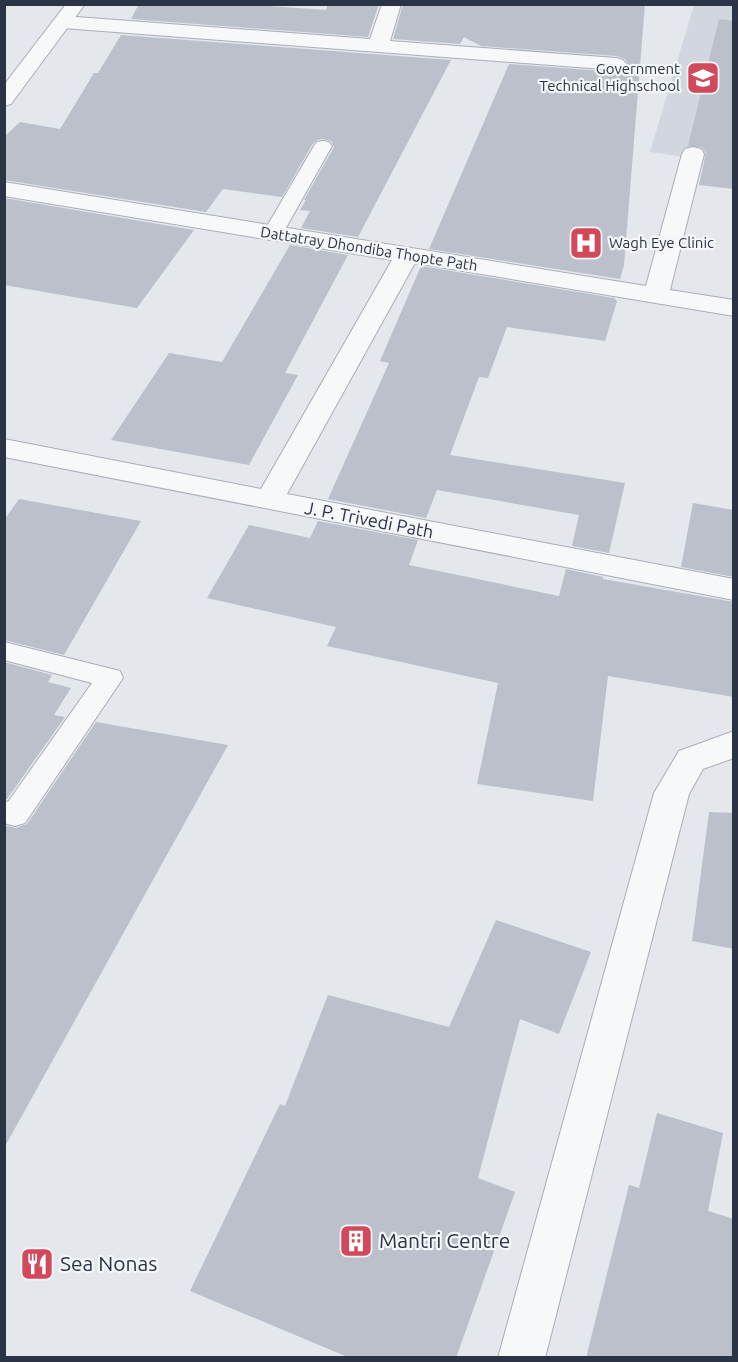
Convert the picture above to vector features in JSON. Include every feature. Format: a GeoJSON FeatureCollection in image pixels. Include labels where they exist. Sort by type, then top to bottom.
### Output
{"type":"FeatureCollection","features":[{"type":"Feature","properties":{"kind":"street"},"geometry":{"type":"LineString","coordinates":[[4,100],[76,4]]}},
{"type":"Feature","properties":{"kind":"street"},"geometry":{"type":"LineString","coordinates":[[378,46],[392,4]]}},
{"type":"Feature","properties":{"kind":"street"},"geometry":{"type":"LineString","coordinates":[[63,22],[616,64]]}},
{"type":"Feature","properties":{"kind":"street"},"geometry":{"type":"LineString","coordinates":[[656,296],[693,154]]}},
{"type":"Feature","properties":{"kind":"street","name":"Dattatray Dhondiba Thopte Path"},"geometry":{"type":"LineString","coordinates":[[4,189],[734,308]]}},
{"type":"Feature","properties":{"kind":"street"},"geometry":{"type":"LineString","coordinates":[[268,501],[408,255]]}},
{"type":"Feature","properties":{"kind":"street","name":"J. P. Trivedi Path"},"geometry":{"type":"LineString","coordinates":[[4,448],[734,590]]}},
{"type":"Feature","properties":{"kind":"street"},"geometry":{"type":"LineString","coordinates":[[521,1358],[672,793],[691,760],[734,744]]}},
{"type":"Feature","properties":{"kind":"lane"},"geometry":{"type":"LineString","coordinates":[[273,233],[323,146]]}},
{"type":"Feature","properties":{"kind":"lane"},"geometry":{"type":"LineString","coordinates":[[4,651],[110,678],[15,815],[4,813]]}},
{"type":"Feature","properties":{"kind":"shaded area","name":"Government Technical Highschool"},"geometry":{"type":"Polygon","coordinates":[[[694,5],[733,5],[733,164],[650,152],[694,5]]]}},
{"type":"Feature","properties":{"kind":"building"},"geometry":{"type":"Polygon","coordinates":[[[139,4],[238,4],[326,10],[328,4],[379,4],[368,37],[131,19],[139,4]]]}},
{"type":"Feature","properties":{"kind":"building"},"geometry":{"type":"Polygon","coordinates":[[[403,4],[645,4],[624,265],[620,279],[429,249],[509,64],[616,72],[624,70],[628,65],[625,59],[616,56],[481,46],[464,37],[460,44],[393,39],[403,4]]]}},
{"type":"Feature","properties":{"kind":"building"},"geometry":{"type":"Polygon","coordinates":[[[719,19],[734,21],[734,189],[699,185],[706,153],[702,147],[688,146],[719,19]]]}},
{"type":"Feature","properties":{"kind":"building"},"geometry":{"type":"Polygon","coordinates":[[[121,35],[451,60],[358,237],[301,228],[310,211],[300,210],[306,200],[304,200],[334,147],[331,141],[323,139],[317,140],[312,145],[282,197],[223,189],[206,212],[4,180],[4,137],[20,122],[60,129],[94,73],[98,73],[121,35]]]}},
{"type":"Feature","properties":{"kind":"building"},"geometry":{"type":"Polygon","coordinates":[[[4,198],[194,230],[137,308],[4,285],[4,198]]]}},
{"type":"Feature","properties":{"kind":"building"},"geometry":{"type":"Polygon","coordinates":[[[290,245],[348,255],[285,373],[298,375],[249,465],[111,440],[169,353],[222,362],[290,245]]]}},
{"type":"Feature","properties":{"kind":"building"},"geometry":{"type":"Polygon","coordinates":[[[421,266],[614,298],[617,301],[605,341],[507,327],[488,378],[479,377],[450,455],[625,483],[609,553],[572,546],[579,515],[437,490],[426,518],[328,499],[389,363],[380,361],[421,266]]]}},
{"type":"Feature","properties":{"kind":"building"},"geometry":{"type":"Polygon","coordinates":[[[19,499],[141,521],[64,655],[4,640],[4,520],[19,499]]]}},
{"type":"Feature","properties":{"kind":"building"},"geometry":{"type":"Polygon","coordinates":[[[693,503],[734,510],[734,577],[681,567],[693,503]]]}},
{"type":"Feature","properties":{"kind":"building"},"geometry":{"type":"Polygon","coordinates":[[[318,521],[418,540],[409,565],[559,596],[566,569],[603,577],[603,579],[734,602],[734,697],[608,676],[593,801],[477,784],[498,683],[327,646],[336,627],[207,598],[249,525],[310,538],[318,521]]]}},
{"type":"Feature","properties":{"kind":"building"},"geometry":{"type":"Polygon","coordinates":[[[4,662],[52,675],[48,682],[71,688],[54,715],[65,717],[7,799],[4,799],[4,662]]]}},
{"type":"Feature","properties":{"kind":"building"},"geometry":{"type":"Polygon","coordinates":[[[96,722],[228,745],[4,1148],[4,825],[16,828],[27,824],[96,722]]]}},
{"type":"Feature","properties":{"kind":"building"},"geometry":{"type":"Polygon","coordinates":[[[709,812],[734,813],[734,949],[692,941],[709,812]]]}},
{"type":"Feature","properties":{"kind":"building"},"geometry":{"type":"Polygon","coordinates":[[[496,920],[591,952],[559,1034],[520,1019],[478,1178],[515,1192],[456,1358],[350,1358],[190,1291],[280,1104],[285,1106],[328,995],[449,1027],[496,920]]]}},
{"type":"Feature","properties":{"kind":"building"},"geometry":{"type":"Polygon","coordinates":[[[657,1113],[723,1133],[708,1211],[734,1219],[734,1358],[586,1358],[629,1185],[639,1188],[657,1113]]]}},
{"type":"Feature","properties":{"kind":"place","name":"Government Technical Highschool"},"geometry":{"type":"Point","coordinates":[703,78]}},
{"type":"Feature","properties":{"kind":"place","name":"Wagh Eye Clinic"},"geometry":{"type":"Point","coordinates":[586,243]}},
{"type":"Feature","properties":{"kind":"place","name":"Mantri Centre"},"geometry":{"type":"Point","coordinates":[356,1241]}},
{"type":"Feature","properties":{"kind":"place","name":"Sea Nonas"},"geometry":{"type":"Point","coordinates":[37,1264]}}]}
